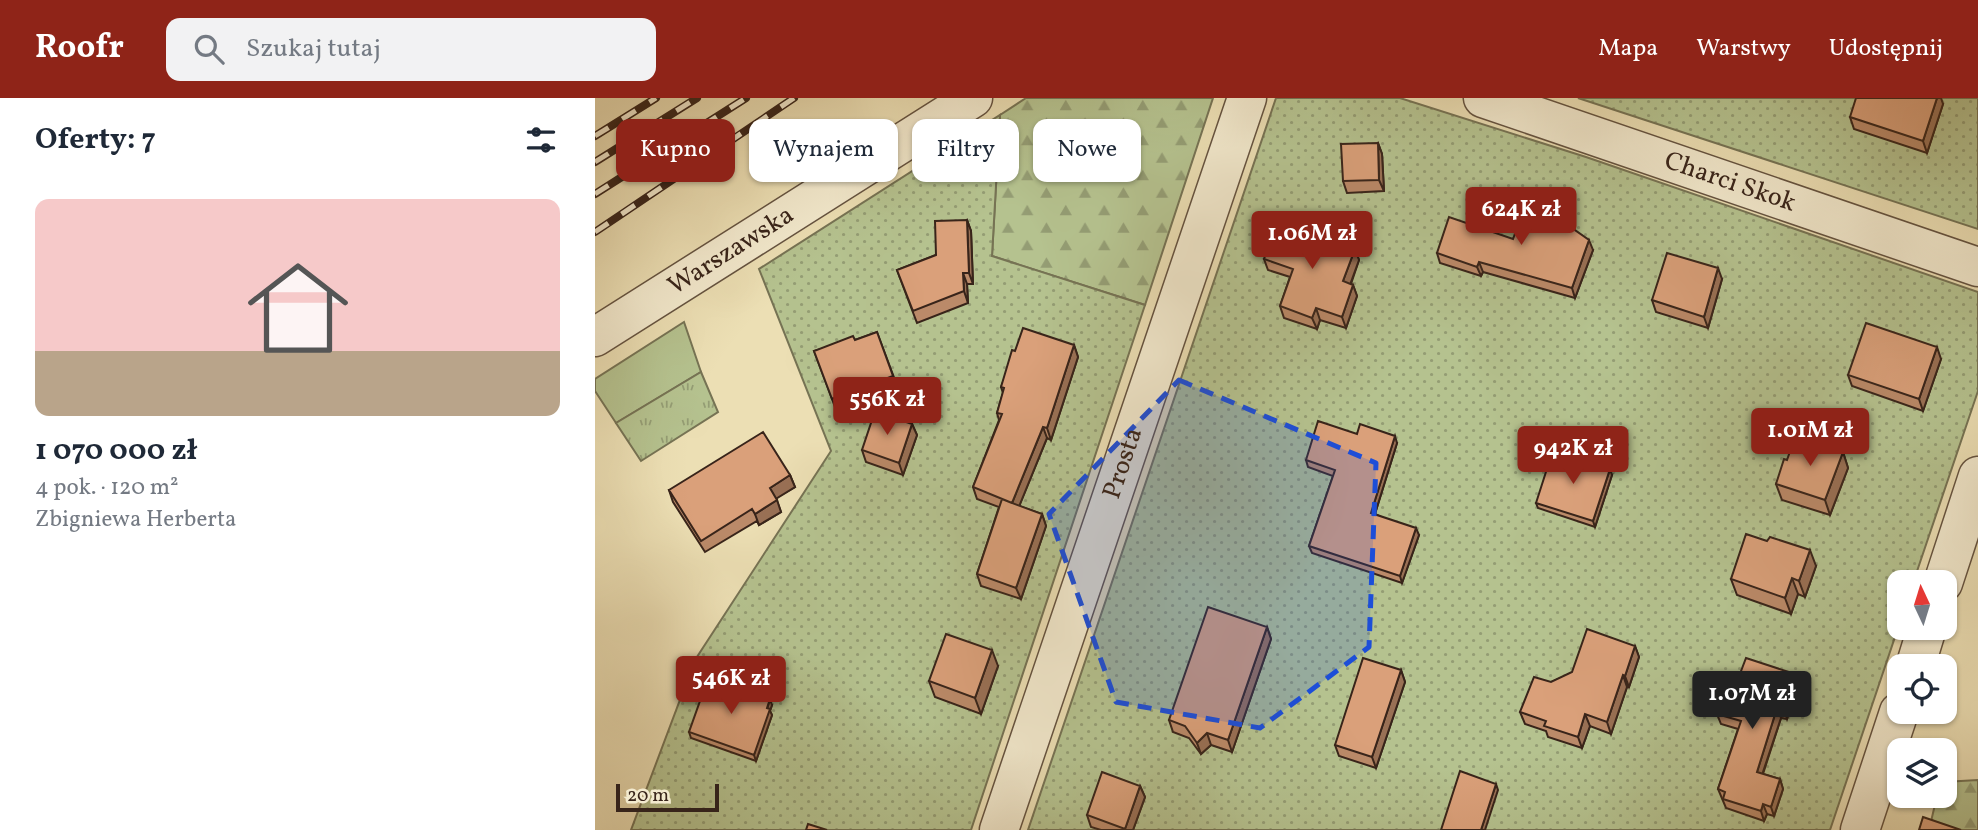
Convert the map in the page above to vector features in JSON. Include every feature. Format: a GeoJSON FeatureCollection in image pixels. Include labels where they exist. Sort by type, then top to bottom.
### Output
{"type":"FeatureCollection","features":[{"type":"Feature","properties":{"kind":"street","name":"Warszawska"},"geometry":{"type":"LineString","coordinates":[[595,337],[972,98]]}},
{"type":"Feature","properties":{"kind":"street","name":"Prosta"},"geometry":{"type":"LineString","coordinates":[[999,830],[1247,98]]}},
{"type":"Feature","properties":{"kind":"street","name":"Charci Skok"},"geometry":{"type":"LineString","coordinates":[[1483,98],[1978,267]]}},
{"type":"Feature","properties":{"kind":"street"},"geometry":{"type":"LineString","coordinates":[[1947,570],[1978,476]]}},
{"type":"Feature","properties":{"kind":"street"},"geometry":{"type":"LineString","coordinates":[[1860,830],[1895,724]]}},
{"type":"Feature","properties":{"kind":"highlighted area"},"geometry":{"type":"Polygon","coordinates":[[[1179,380],[1376,463],[1369,647],[1260,728],[1116,702],[1049,514],[1179,380]]]}},
{"type":"Feature","properties":{"kind":"green space"},"geometry":{"type":"Polygon","coordinates":[[[1026,98],[1213,98],[1145,305],[992,256],[996,182],[1019,182],[1019,119],[1000,119],[1000,115],[1026,98]]]}},
{"type":"Feature","properties":{"kind":"green space"},"geometry":{"type":"Polygon","coordinates":[[[1276,98],[1400,98],[1586,157],[1978,292],[1978,391],[1917,570],[1887,570],[1887,640],[1894,640],[1887,654],[1830,830],[1028,830],[1276,98]]]}},
{"type":"Feature","properties":{"kind":"green space"},"geometry":{"type":"Polygon","coordinates":[[[1578,98],[1978,98],[1978,229],[1578,98]]]}},
{"type":"Feature","properties":{"kind":"green space"},"geometry":{"type":"Polygon","coordinates":[[[912,171],[912,182],[996,182],[992,256],[1145,305],[971,830],[631,830],[695,660],[831,451],[759,269],[912,171]]]}},
{"type":"Feature","properties":{"kind":"green space"},"geometry":{"type":"Polygon","coordinates":[[[684,322],[701,372],[616,423],[595,391],[595,379],[684,322]]]}},
{"type":"Feature","properties":{"kind":"green space"},"geometry":{"type":"Polygon","coordinates":[[[701,372],[718,412],[641,461],[616,423],[701,372]]]}},
{"type":"Feature","properties":{"kind":"green space"},"geometry":{"type":"Polygon","coordinates":[[[1978,780],[1978,830],[1929,830],[1934,808],[1957,808],[1957,781],[1978,780]]]}},
{"type":"Feature","properties":{"kind":"building"},"geometry":{"type":"Polygon","coordinates":[[[1856,98],[1937,98],[1923,141],[1850,117],[1856,98]]]}},
{"type":"Feature","properties":{"kind":"building"},"geometry":{"type":"Polygon","coordinates":[[[1378,143],[1379,180],[1343,181],[1341,144],[1378,143]]]}},
{"type":"Feature","properties":{"kind":"building"},"geometry":{"type":"Polygon","coordinates":[[[1530,205],[1549,212],[1589,240],[1572,288],[1479,262],[1477,267],[1437,253],[1449,217],[1513,239],[1522,215],[1526,216],[1530,205]]]}},
{"type":"Feature","properties":{"kind":"building"},"geometry":{"type":"Polygon","coordinates":[[[967,220],[969,273],[963,273],[964,291],[913,311],[897,270],[936,255],[935,221],[967,220]]]}},
{"type":"Feature","properties":{"kind":"building"},"geometry":{"type":"Polygon","coordinates":[[[1276,224],[1355,249],[1343,281],[1353,285],[1342,317],[1316,308],[1312,318],[1280,306],[1293,269],[1264,259],[1276,224]]]}},
{"type":"Feature","properties":{"kind":"building"},"geometry":{"type":"Polygon","coordinates":[[[1667,253],[1718,268],[1704,317],[1652,300],[1667,253]]]}},
{"type":"Feature","properties":{"kind":"building"},"geometry":{"type":"Polygon","coordinates":[[[1866,323],[1937,347],[1919,399],[1848,375],[1866,323]]]}},
{"type":"Feature","properties":{"kind":"building"},"geometry":{"type":"Polygon","coordinates":[[[1023,328],[1074,345],[1047,428],[1043,427],[1012,503],[973,487],[1002,414],[997,413],[1004,388],[1001,387],[1012,350],[1015,351],[1023,328]]]}},
{"type":"Feature","properties":{"kind":"building"},"geometry":{"type":"Polygon","coordinates":[[[877,332],[893,376],[832,399],[814,351],[853,336],[855,340],[877,332]]]}},
{"type":"Feature","properties":{"kind":"building"},"geometry":{"type":"Polygon","coordinates":[[[875,411],[912,424],[899,463],[862,450],[875,411]]]}},
{"type":"Feature","properties":{"kind":"building"},"geometry":{"type":"Polygon","coordinates":[[[1318,421],[1357,434],[1360,424],[1395,436],[1371,513],[1416,528],[1400,576],[1309,546],[1335,470],[1306,460],[1318,421]]]}},
{"type":"Feature","properties":{"kind":"building"},"geometry":{"type":"Polygon","coordinates":[[[763,432],[790,475],[770,488],[777,500],[755,514],[752,509],[701,541],[669,490],[763,432]]]}},
{"type":"Feature","properties":{"kind":"building"},"geometry":{"type":"Polygon","coordinates":[[[1795,437],[1843,452],[1825,500],[1776,484],[1795,437]]]}},
{"type":"Feature","properties":{"kind":"building"},"geometry":{"type":"Polygon","coordinates":[[[1553,450],[1610,469],[1593,521],[1536,503],[1553,450]]]}},
{"type":"Feature","properties":{"kind":"building"},"geometry":{"type":"Polygon","coordinates":[[[1002,499],[1042,514],[1016,588],[977,574],[1002,499]]]}},
{"type":"Feature","properties":{"kind":"building"},"geometry":{"type":"Polygon","coordinates":[[[1746,534],[1767,541],[1770,537],[1810,550],[1799,581],[1792,578],[1785,598],[1731,579],[1746,534]]]}},
{"type":"Feature","properties":{"kind":"building"},"geometry":{"type":"Polygon","coordinates":[[[1208,607],[1267,627],[1228,740],[1207,733],[1197,743],[1185,726],[1169,720],[1208,607]]]}},
{"type":"Feature","properties":{"kind":"building"},"geometry":{"type":"Polygon","coordinates":[[[1587,629],[1635,646],[1607,722],[1585,714],[1578,737],[1544,726],[1546,721],[1520,712],[1534,677],[1551,682],[1572,672],[1587,629]]]}},
{"type":"Feature","properties":{"kind":"building"},"geometry":{"type":"Polygon","coordinates":[[[946,634],[992,650],[975,698],[929,681],[946,634]]]}},
{"type":"Feature","properties":{"kind":"building"},"geometry":{"type":"Polygon","coordinates":[[[1363,658],[1401,670],[1372,757],[1335,745],[1363,658]]]}},
{"type":"Feature","properties":{"kind":"building"},"geometry":{"type":"Polygon","coordinates":[[[1746,658],[1795,674],[1784,710],[1777,708],[1757,772],[1780,779],[1771,807],[1763,804],[1761,811],[1723,799],[1725,792],[1718,789],[1741,721],[1717,714],[1729,676],[1738,679],[1746,658]]]}},
{"type":"Feature","properties":{"kind":"building"},"geometry":{"type":"Polygon","coordinates":[[[711,678],[770,699],[767,708],[770,709],[754,755],[689,732],[705,687],[707,688],[711,678]]]}},
{"type":"Feature","properties":{"kind":"building"},"geometry":{"type":"Polygon","coordinates":[[[1460,771],[1496,784],[1481,830],[1441,830],[1460,771]]]}},
{"type":"Feature","properties":{"kind":"building"},"geometry":{"type":"Polygon","coordinates":[[[1102,772],[1140,786],[1125,829],[1087,815],[1102,772]]]}},
{"type":"Feature","properties":{"kind":"building"},"geometry":{"type":"Polygon","coordinates":[[[1923,817],[1961,830],[1919,830],[1923,817]]]}},
{"type":"Feature","properties":{"kind":"building"},"geometry":{"type":"Polygon","coordinates":[[[808,824],[827,830],[806,830],[808,824]]]}},
{"type":"Feature","properties":{"kind":"railway"},"geometry":{"type":"LineString","coordinates":[[595,136],[656,98]]}},
{"type":"Feature","properties":{"kind":"railway"},"geometry":{"type":"LineString","coordinates":[[595,162],[697,98]]}},
{"type":"Feature","properties":{"kind":"railway"},"geometry":{"type":"LineString","coordinates":[[595,194],[746,98]]}},
{"type":"Feature","properties":{"kind":"railway"},"geometry":{"type":"LineString","coordinates":[[595,232],[794,98]]}}]}
